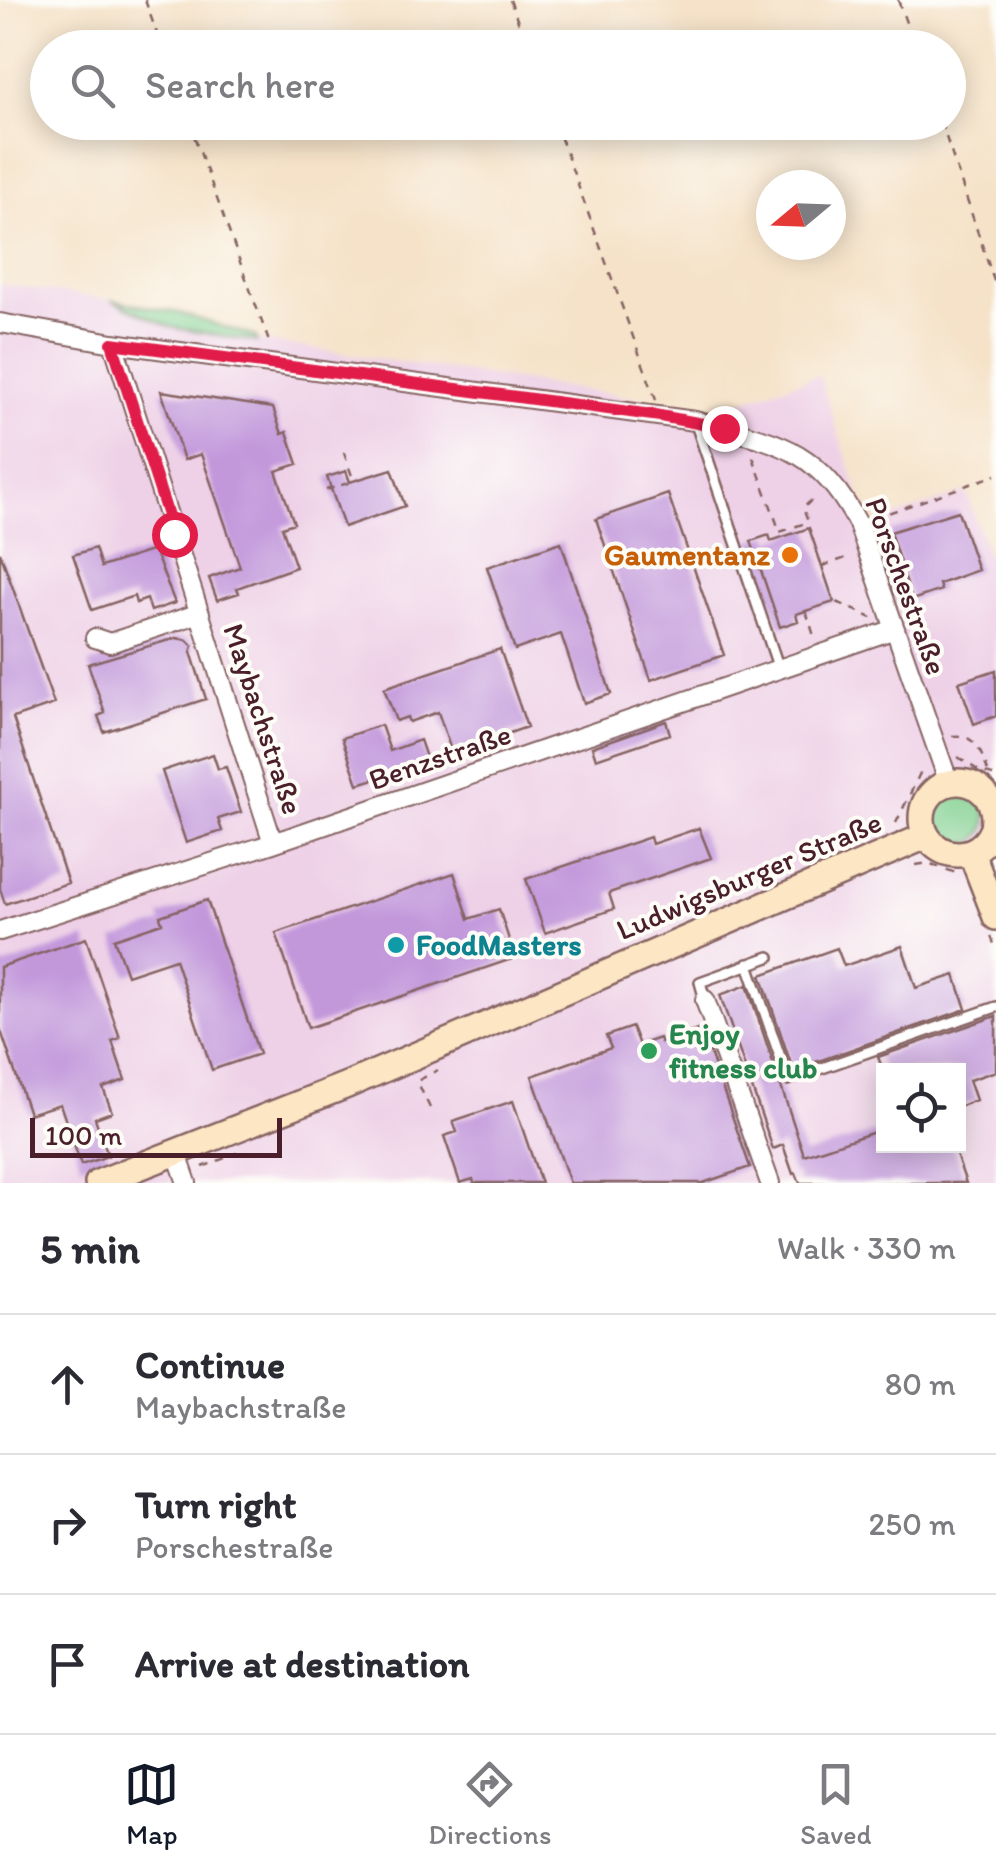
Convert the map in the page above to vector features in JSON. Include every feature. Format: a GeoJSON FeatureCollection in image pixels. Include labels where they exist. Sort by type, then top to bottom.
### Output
{"type":"FeatureCollection","features":[{"type":"Feature","properties":{"kind":"main road"},"geometry":{"type":"LineString","coordinates":[[945,772],[976,786],[995,810],[992,832],[971,852],[915,849],[925,802],[945,772]]}},
{"type":"Feature","properties":{"kind":"main road","name":"Ludwigsburger Straße"},"geometry":{"type":"LineString","coordinates":[[98,1183],[347,1085],[915,849]]}},
{"type":"Feature","properties":{"kind":"main road"},"geometry":{"type":"LineString","coordinates":[[971,852],[996,917]]}},
{"type":"Feature","properties":{"kind":"street","name":"Porschestraße"},"geometry":{"type":"LineString","coordinates":[[0,323],[112,343],[695,421],[770,440],[822,469],[858,524],[945,772]]}},
{"type":"Feature","properties":{"kind":"street","name":"Maybachstraße"},"geometry":{"type":"LineString","coordinates":[[112,343],[274,843]]}},
{"type":"Feature","properties":{"kind":"street","name":"Maybachstraße"},"geometry":{"type":"LineString","coordinates":[[95,638],[110,643],[200,612]]}},
{"type":"Feature","properties":{"kind":"street","name":"Benzstraße"},"geometry":{"type":"LineString","coordinates":[[0,931],[274,843],[895,629]]}},
{"type":"Feature","properties":{"kind":"street"},"geometry":{"type":"LineString","coordinates":[[703,991],[770,1183]]}},
{"type":"Feature","properties":{"kind":"street"},"geometry":{"type":"LineString","coordinates":[[177,1154],[187,1183]]}},
{"type":"Feature","properties":{"kind":"lane"},"geometry":{"type":"LineString","coordinates":[[695,421],[779,669]]}},
{"type":"Feature","properties":{"kind":"lane"},"geometry":{"type":"LineString","coordinates":[[703,991],[748,964],[769,957]]}},
{"type":"Feature","properties":{"kind":"lane"},"geometry":{"type":"LineString","coordinates":[[748,964],[788,1080],[996,1008]]}},
{"type":"Feature","properties":{"kind":"path"},"geometry":{"type":"LineString","coordinates":[[145,0],[156,30]]}},
{"type":"Feature","properties":{"kind":"path"},"geometry":{"type":"LineString","coordinates":[[510,0],[521,30]]}},
{"type":"Feature","properties":{"kind":"path"},"geometry":{"type":"LineString","coordinates":[[898,0],[909,30]]}},
{"type":"Feature","properties":{"kind":"path"},"geometry":{"type":"LineString","coordinates":[[197,140],[278,365]]}},
{"type":"Feature","properties":{"kind":"path"},"geometry":{"type":"LineString","coordinates":[[560,140],[660,416]]}},
{"type":"Feature","properties":{"kind":"path"},"geometry":{"type":"LineString","coordinates":[[948,140],[996,286]]}},
{"type":"Feature","properties":{"kind":"path"},"geometry":{"type":"LineString","coordinates":[[745,433],[780,532],[808,522],[803,508],[832,481]]}},
{"type":"Feature","properties":{"kind":"path"},"geometry":{"type":"LineString","coordinates":[[326,490],[348,483],[352,476],[343,450]]}},
{"type":"Feature","properties":{"kind":"path"},"geometry":{"type":"LineString","coordinates":[[858,524],[996,475]]}},
{"type":"Feature","properties":{"kind":"path"},"geometry":{"type":"LineString","coordinates":[[822,566],[868,550]]}},
{"type":"Feature","properties":{"kind":"path"},"geometry":{"type":"LineString","coordinates":[[837,602],[895,629]]}},
{"type":"Feature","properties":{"kind":"path"},"geometry":{"type":"LineString","coordinates":[[806,611],[821,655]]}},
{"type":"Feature","properties":{"kind":"path"},"geometry":{"type":"LineString","coordinates":[[933,741],[958,735],[970,738],[977,744],[988,772]]}},
{"type":"Feature","properties":{"kind":"path"},"geometry":{"type":"LineString","coordinates":[[961,878],[928,863],[895,826],[922,768],[945,772],[957,756],[996,776]]}},
{"type":"Feature","properties":{"kind":"path"},"geometry":{"type":"LineString","coordinates":[[430,1108],[417,1081],[439,1070],[437,1065]]}},
{"type":"Feature","properties":{"kind":"shaded area"},"geometry":{"type":"Polygon","coordinates":[[[0,284],[112,300],[171,327],[653,401],[703,414],[819,375],[869,525],[966,492],[996,579],[996,1183],[0,1183],[0,284]]]}},
{"type":"Feature","properties":{"kind":"green space"},"geometry":{"type":"Polygon","coordinates":[[[112,300],[179,313],[256,337],[257,342],[170,327],[112,300]]]}},
{"type":"Feature","properties":{"kind":"green space"},"geometry":{"type":"Polygon","coordinates":[[[960,791],[979,799],[987,818],[979,837],[960,845],[941,837],[933,818],[941,799],[960,791]]]}},
{"type":"Feature","properties":{"kind":"building"},"geometry":{"type":"Polygon","coordinates":[[[161,391],[273,408],[282,434],[287,432],[298,464],[276,471],[294,523],[282,527],[296,567],[237,588],[239,593],[217,600],[209,578],[240,567],[201,454],[184,460],[161,391]]]}},
{"type":"Feature","properties":{"kind":"building"},"geometry":{"type":"Polygon","coordinates":[[[392,469],[405,506],[344,527],[327,477],[346,471],[350,482],[392,469]]]}},
{"type":"Feature","properties":{"kind":"building"},"geometry":{"type":"Polygon","coordinates":[[[668,494],[724,655],[651,680],[596,519],[668,494]]]}},
{"type":"Feature","properties":{"kind":"building"},"geometry":{"type":"Polygon","coordinates":[[[958,511],[978,570],[939,584],[941,590],[912,600],[890,532],[958,511]]]}},
{"type":"Feature","properties":{"kind":"building"},"geometry":{"type":"Polygon","coordinates":[[[809,528],[834,602],[796,614],[798,621],[780,627],[751,541],[769,535],[771,541],[809,528]]]}},
{"type":"Feature","properties":{"kind":"building"},"geometry":{"type":"Polygon","coordinates":[[[561,542],[611,694],[584,703],[561,634],[515,650],[487,567],[561,542]]]}},
{"type":"Feature","properties":{"kind":"building"},"geometry":{"type":"Polygon","coordinates":[[[95,548],[101,567],[154,550],[175,603],[151,611],[147,599],[136,603],[134,596],[92,610],[73,555],[95,548]]]}},
{"type":"Feature","properties":{"kind":"building"},"geometry":{"type":"Polygon","coordinates":[[[0,552],[54,704],[13,718],[68,883],[5,904],[0,889],[0,552]]]}},
{"type":"Feature","properties":{"kind":"building"},"geometry":{"type":"Polygon","coordinates":[[[176,638],[193,646],[191,652],[206,699],[104,732],[98,716],[105,713],[88,664],[176,638]]]}},
{"type":"Feature","properties":{"kind":"building"},"geometry":{"type":"Polygon","coordinates":[[[500,649],[527,727],[452,753],[438,712],[409,722],[407,717],[396,721],[384,688],[500,649]]]}},
{"type":"Feature","properties":{"kind":"building"},"geometry":{"type":"Polygon","coordinates":[[[996,670],[996,716],[974,724],[959,682],[996,670]]]}},
{"type":"Feature","properties":{"kind":"building"},"geometry":{"type":"Polygon","coordinates":[[[666,721],[670,734],[596,759],[592,747],[666,721]]]}},
{"type":"Feature","properties":{"kind":"building"},"geometry":{"type":"Polygon","coordinates":[[[381,725],[390,751],[420,740],[428,763],[358,784],[342,738],[381,725]]]}},
{"type":"Feature","properties":{"kind":"building"},"geometry":{"type":"Polygon","coordinates":[[[213,754],[218,769],[226,767],[241,812],[218,819],[222,831],[186,843],[162,771],[213,754]]]}},
{"type":"Feature","properties":{"kind":"building"},"geometry":{"type":"Polygon","coordinates":[[[699,828],[711,858],[609,893],[614,909],[545,933],[526,879],[650,837],[652,844],[699,828]]]}},
{"type":"Feature","properties":{"kind":"building","name":"FoodMasters"},"geometry":{"type":"Polygon","coordinates":[[[454,873],[469,919],[499,909],[515,958],[308,1028],[276,933],[454,873]]]}},
{"type":"Feature","properties":{"kind":"building"},"geometry":{"type":"Polygon","coordinates":[[[207,900],[259,1054],[212,1070],[175,959],[127,975],[114,939],[162,923],[160,916],[207,900]]]}},
{"type":"Feature","properties":{"kind":"building"},"geometry":{"type":"Polygon","coordinates":[[[86,938],[120,1038],[112,1041],[125,1080],[103,1088],[112,1112],[95,1118],[108,1156],[81,1165],[60,1104],[29,1114],[0,1028],[0,967],[86,938]]]}},
{"type":"Feature","properties":{"kind":"building"},"geometry":{"type":"Polygon","coordinates":[[[902,946],[916,988],[955,975],[966,1009],[793,1070],[761,975],[837,948],[844,966],[902,946]]]}},
{"type":"Feature","properties":{"kind":"building"},"geometry":{"type":"Polygon","coordinates":[[[747,985],[804,1155],[876,1132],[876,1153],[955,1153],[966,1183],[800,1183],[783,1145],[773,1149],[720,995],[747,985]]]}},
{"type":"Feature","properties":{"kind":"building"},"geometry":{"type":"Polygon","coordinates":[[[996,1016],[996,1071],[969,1080],[976,1100],[966,1104],[966,1063],[880,1063],[878,1057],[996,1016]]]}},
{"type":"Feature","properties":{"kind":"building"},"geometry":{"type":"Polygon","coordinates":[[[632,1027],[639,1045],[659,1038],[661,1043],[697,1030],[703,1049],[708,1047],[750,1167],[703,1183],[570,1183],[532,1076],[611,1048],[606,1036],[632,1027]]]}},
{"type":"Feature","properties":{"kind":"building"},"geometry":{"type":"Polygon","coordinates":[[[513,1101],[541,1183],[474,1183],[473,1179],[460,1183],[444,1136],[457,1132],[453,1121],[513,1101]]]}},
{"type":"Feature","properties":{"kind":"place","name":"Gaumentanz"},"geometry":{"type":"Point","coordinates":[790,555]}},
{"type":"Feature","properties":{"kind":"place","name":"FoodMasters"},"geometry":{"type":"Point","coordinates":[396,945]}},
{"type":"Feature","properties":{"kind":"place","name":"Enjoy fitness club"},"geometry":{"type":"Point","coordinates":[649,1051]}},
{"type":"Feature","properties":{"kind":"route"},"geometry":{"type":"LineString","coordinates":[[174,534],[112,343],[660,416],[724,428]]}}]}
